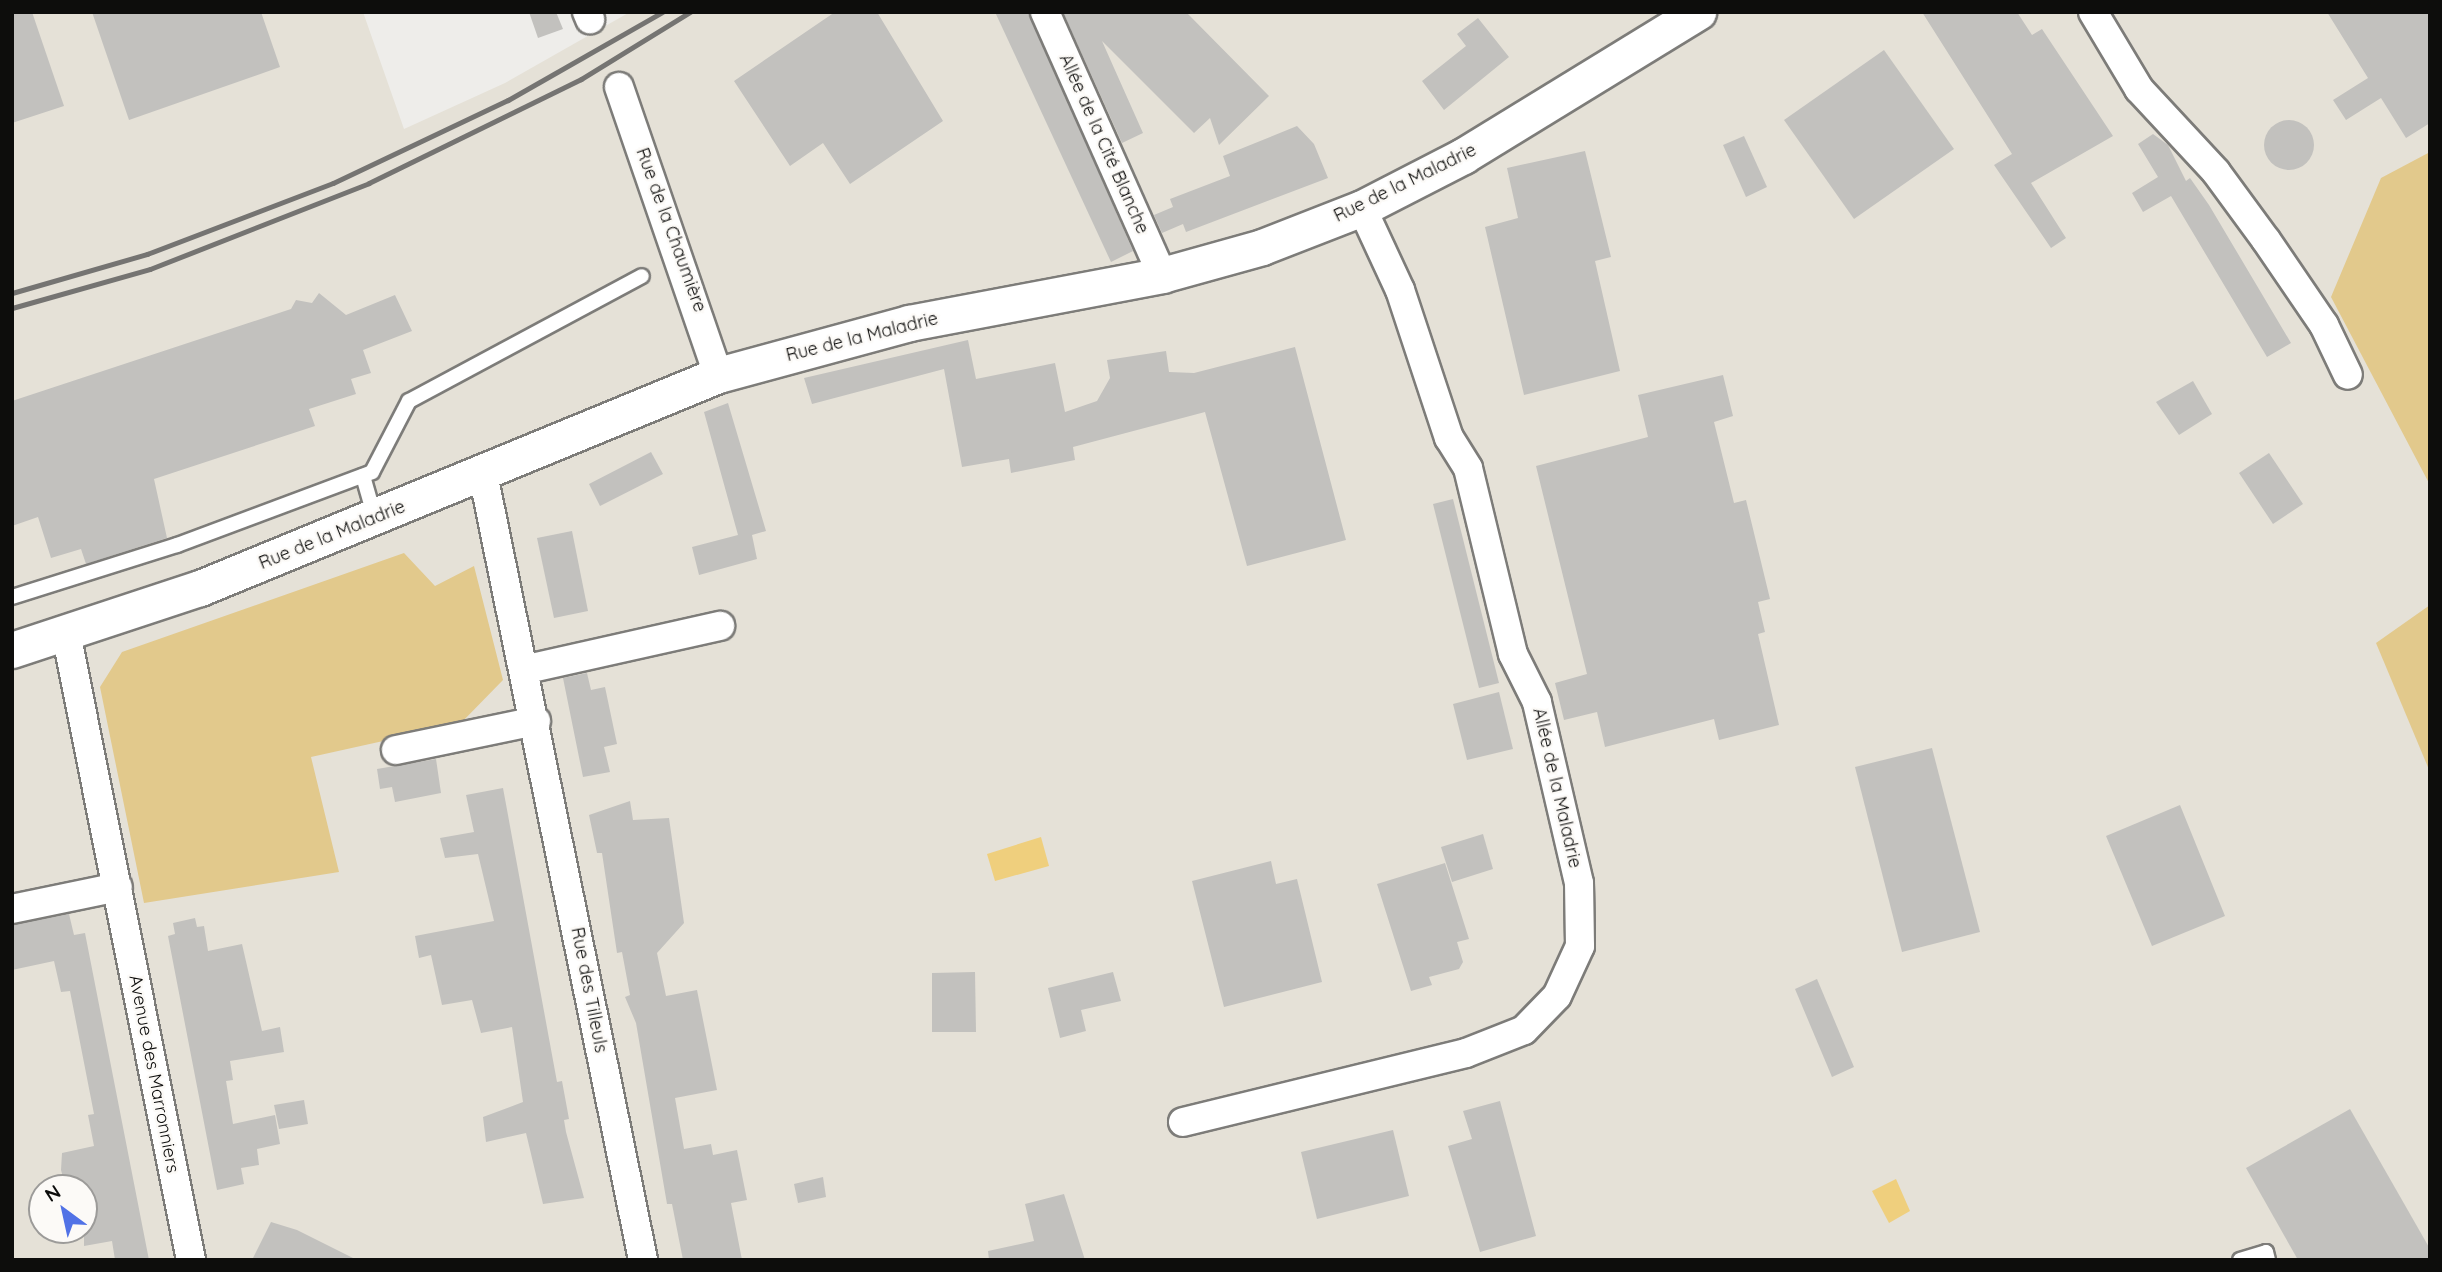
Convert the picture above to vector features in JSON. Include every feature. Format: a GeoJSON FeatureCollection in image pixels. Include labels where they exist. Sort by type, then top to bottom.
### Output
{"type":"FeatureCollection","features":[{"type":"Feature","properties":{"kind":"street","name":"Allée de la Cité Blanche"},"geometry":{"type":"LineString","coordinates":[[1045,12],[1162,275]]}},
{"type":"Feature","properties":{"kind":"street","name":"Rue de la Maladrie"},"geometry":{"type":"LineString","coordinates":[[12,650],[66,633],[375,517],[718,376],[909,323],[1162,275],[1262,247],[1362,208],[1463,156],[1698,12]]}},
{"type":"Feature","properties":{"kind":"street"},"geometry":{"type":"LineString","coordinates":[[2093,12],[2139,89],[2216,172],[2266,240],[2324,325],[2348,375]]}},
{"type":"Feature","properties":{"kind":"street","name":"Rue de la Chaumière"},"geometry":{"type":"LineString","coordinates":[[619,87],[718,376]]}},
{"type":"Feature","properties":{"kind":"street","name":"Allée de la Maladrie"},"geometry":{"type":"LineString","coordinates":[[1183,1122],[1466,1053],[1524,1030],[1557,996],[1580,946],[1579,883],[1537,702],[1513,654],[1468,468],[1449,438],[1400,290],[1362,208]]}},
{"type":"Feature","properties":{"kind":"street","name":"Rue des Tilleuls"},"geometry":{"type":"LineString","coordinates":[[483,474],[527,669],[643,1260]]}},
{"type":"Feature","properties":{"kind":"street"},"geometry":{"type":"LineString","coordinates":[[527,669],[720,626]]}},
{"type":"Feature","properties":{"kind":"street","name":"Avenue des Marronniers"},"geometry":{"type":"LineString","coordinates":[[66,633],[191,1260]]}},
{"type":"Feature","properties":{"kind":"street"},"geometry":{"type":"LineString","coordinates":[[396,750],[536,721]]}},
{"type":"Feature","properties":{"kind":"street"},"geometry":{"type":"LineString","coordinates":[[12,909],[118,887]]}},
{"type":"Feature","properties":{"kind":"lane"},"geometry":{"type":"LineString","coordinates":[[12,597],[177,545],[372,472],[409,401],[642,276]]}},
{"type":"Feature","properties":{"kind":"lane"},"geometry":{"type":"LineString","coordinates":[[363,476],[375,517]]}},
{"type":"Feature","properties":{"kind":"lane"},"geometry":{"type":"LineString","coordinates":[[2239,1260],[2266,1252],[2268,1260]]}},
{"type":"Feature","properties":{"kind":"shaded area"},"geometry":{"type":"Polygon","coordinates":[[[12,12],[363,12],[404,129],[505,83],[630,12],[2430,12],[2430,1260],[12,1260],[12,12]]]}},
{"type":"Feature","properties":{"kind":"shaded area"},"geometry":{"type":"Polygon","coordinates":[[[2430,152],[2430,485],[2331,297],[2381,178],[2430,152]]]}},
{"type":"Feature","properties":{"kind":"shaded area"},"geometry":{"type":"Polygon","coordinates":[[[404,553],[435,586],[474,566],[503,680],[460,724],[311,757],[339,872],[144,903],[100,687],[122,652],[404,553]]]}},
{"type":"Feature","properties":{"kind":"shaded area"},"geometry":{"type":"Polygon","coordinates":[[[2430,605],[2430,772],[2376,643],[2430,605]]]}},
{"type":"Feature","properties":{"kind":"shaded area"},"geometry":{"type":"Polygon","coordinates":[[[1041,837],[1049,866],[995,881],[987,854],[1041,837]]]}},
{"type":"Feature","properties":{"kind":"shaded area"},"geometry":{"type":"Polygon","coordinates":[[[1896,1179],[1910,1211],[1889,1223],[1872,1191],[1896,1179]]]}},
{"type":"Feature","properties":{"kind":"building"},"geometry":{"type":"Polygon","coordinates":[[[12,12],[32,12],[64,106],[12,123],[12,12]]]}},
{"type":"Feature","properties":{"kind":"building"},"geometry":{"type":"Polygon","coordinates":[[[92,12],[261,12],[280,67],[129,120],[92,12]]]}},
{"type":"Feature","properties":{"kind":"building"},"geometry":{"type":"Polygon","coordinates":[[[529,12],[556,12],[563,29],[538,38],[529,12]]]}},
{"type":"Feature","properties":{"kind":"building"},"geometry":{"type":"Polygon","coordinates":[[[835,12],[877,12],[943,121],[850,184],[823,143],[790,166],[734,81],[835,12]]]}},
{"type":"Feature","properties":{"kind":"building"},"geometry":{"type":"Polygon","coordinates":[[[995,12],[1029,12],[1133,251],[1111,262],[995,12]]]}},
{"type":"Feature","properties":{"kind":"building"},"geometry":{"type":"Polygon","coordinates":[[[1063,12],[1186,12],[1269,96],[1219,145],[1210,118],[1194,133],[1102,41],[1143,133],[1122,143],[1063,12]]]}},
{"type":"Feature","properties":{"kind":"building"},"geometry":{"type":"Polygon","coordinates":[[[1922,12],[2017,12],[2032,35],[2042,29],[2113,136],[2031,183],[2066,238],[2051,248],[1994,165],[2012,154],[1922,12]]]}},
{"type":"Feature","properties":{"kind":"building"},"geometry":{"type":"Polygon","coordinates":[[[2327,12],[2430,12],[2430,123],[2406,138],[2381,98],[2346,120],[2333,100],[2368,78],[2327,12]]]}},
{"type":"Feature","properties":{"kind":"building"},"geometry":{"type":"Polygon","coordinates":[[[1478,18],[1509,57],[1444,110],[1422,81],[1466,46],[1457,34],[1478,18]]]}},
{"type":"Feature","properties":{"kind":"building"},"geometry":{"type":"Polygon","coordinates":[[[1884,50],[1954,149],[1854,219],[1784,120],[1884,50]]]}},
{"type":"Feature","properties":{"kind":"building"},"geometry":{"type":"Polygon","coordinates":[[[2289,120],[2306,128],[2314,145],[2306,162],[2289,170],[2272,162],[2264,145],[2272,128],[2289,120]]]}},
{"type":"Feature","properties":{"kind":"building"},"geometry":{"type":"Polygon","coordinates":[[[1297,126],[1314,144],[1328,178],[1186,232],[1183,224],[1162,233],[1154,215],[1173,207],[1170,199],[1230,176],[1223,156],[1297,126]]]}},
{"type":"Feature","properties":{"kind":"building"},"geometry":{"type":"Polygon","coordinates":[[[2153,134],[2168,145],[2186,181],[2190,178],[2209,205],[2291,343],[2267,357],[2171,196],[2143,212],[2132,193],[2158,177],[2138,144],[2153,134]]]}},
{"type":"Feature","properties":{"kind":"building"},"geometry":{"type":"Polygon","coordinates":[[[1744,136],[1767,187],[1746,197],[1723,145],[1744,136]]]}},
{"type":"Feature","properties":{"kind":"building"},"geometry":{"type":"Polygon","coordinates":[[[1585,151],[1611,257],[1595,261],[1620,371],[1524,395],[1485,227],[1518,218],[1507,168],[1585,151]]]}},
{"type":"Feature","properties":{"kind":"building"},"geometry":{"type":"Polygon","coordinates":[[[319,293],[346,315],[395,295],[412,331],[363,350],[371,373],[351,379],[356,394],[309,409],[315,426],[154,479],[167,538],[86,564],[81,549],[51,558],[38,517],[12,526],[12,401],[291,309],[296,300],[312,303],[319,293]]]}},
{"type":"Feature","properties":{"kind":"building"},"geometry":{"type":"Polygon","coordinates":[[[968,340],[976,379],[1055,363],[1065,412],[1097,401],[1110,378],[1107,360],[1166,351],[1169,372],[1194,373],[1295,347],[1346,540],[1247,566],[1205,412],[1073,447],[1075,460],[1011,473],[1009,459],[962,467],[944,369],[812,404],[804,378],[968,340]]]}},
{"type":"Feature","properties":{"kind":"building"},"geometry":{"type":"Polygon","coordinates":[[[1723,375],[1733,416],[1714,422],[1734,503],[1746,500],[1770,599],[1758,602],[1765,632],[1758,634],[1779,725],[1719,740],[1714,719],[1605,747],[1597,712],[1564,720],[1555,683],[1587,674],[1536,466],[1648,437],[1638,395],[1723,375]]]}},
{"type":"Feature","properties":{"kind":"building"},"geometry":{"type":"Polygon","coordinates":[[[2193,381],[2212,414],[2179,435],[2156,402],[2193,381]]]}},
{"type":"Feature","properties":{"kind":"building"},"geometry":{"type":"Polygon","coordinates":[[[728,403],[766,531],[752,535],[757,559],[699,575],[692,547],[738,535],[704,412],[728,403]]]}},
{"type":"Feature","properties":{"kind":"building"},"geometry":{"type":"Polygon","coordinates":[[[651,452],[663,474],[600,506],[589,484],[651,452]]]}},
{"type":"Feature","properties":{"kind":"building"},"geometry":{"type":"Polygon","coordinates":[[[2269,453],[2303,504],[2273,524],[2239,473],[2269,453]]]}},
{"type":"Feature","properties":{"kind":"building"},"geometry":{"type":"Polygon","coordinates":[[[1453,499],[1499,683],[1479,688],[1433,504],[1453,499]]]}},
{"type":"Feature","properties":{"kind":"building"},"geometry":{"type":"Polygon","coordinates":[[[572,531],[588,611],[554,618],[537,538],[572,531]]]}},
{"type":"Feature","properties":{"kind":"building"},"geometry":{"type":"Polygon","coordinates":[[[587,673],[591,690],[605,687],[617,744],[604,747],[610,772],[583,777],[563,678],[587,673]]]}},
{"type":"Feature","properties":{"kind":"building"},"geometry":{"type":"Polygon","coordinates":[[[1499,692],[1513,749],[1467,760],[1453,704],[1499,692]]]}},
{"type":"Feature","properties":{"kind":"building"},"geometry":{"type":"Polygon","coordinates":[[[1932,748],[1980,932],[1902,952],[1855,767],[1932,748]]]}},
{"type":"Feature","properties":{"kind":"building"},"geometry":{"type":"Polygon","coordinates":[[[436,759],[441,793],[395,802],[392,787],[380,789],[377,769],[436,759]]]}},
{"type":"Feature","properties":{"kind":"building"},"geometry":{"type":"Polygon","coordinates":[[[503,788],[557,1082],[562,1081],[569,1119],[564,1120],[566,1132],[584,1198],[543,1204],[526,1133],[486,1142],[483,1117],[523,1102],[512,1027],[481,1033],[472,1000],[442,1005],[431,955],[419,958],[415,936],[494,921],[478,854],[445,858],[440,838],[474,832],[466,795],[503,788]]]}},
{"type":"Feature","properties":{"kind":"building"},"geometry":{"type":"Polygon","coordinates":[[[630,801],[633,820],[669,818],[684,923],[657,953],[666,996],[697,990],[717,1090],[675,1098],[684,1149],[711,1144],[713,1155],[737,1150],[747,1200],[731,1203],[742,1260],[683,1260],[672,1204],[667,1204],[636,1023],[625,997],[630,995],[622,952],[617,953],[602,853],[597,853],[589,815],[630,801]]]}},
{"type":"Feature","properties":{"kind":"building"},"geometry":{"type":"Polygon","coordinates":[[[2180,805],[2225,916],[2152,946],[2106,836],[2180,805]]]}},
{"type":"Feature","properties":{"kind":"building"},"geometry":{"type":"Polygon","coordinates":[[[1483,834],[1493,869],[1452,882],[1441,847],[1483,834]]]}},
{"type":"Feature","properties":{"kind":"building"},"geometry":{"type":"Polygon","coordinates":[[[1271,861],[1276,884],[1297,879],[1322,982],[1224,1007],[1192,881],[1271,861]]]}},
{"type":"Feature","properties":{"kind":"building"},"geometry":{"type":"Polygon","coordinates":[[[1445,863],[1469,939],[1457,942],[1463,962],[1459,969],[1429,977],[1432,985],[1411,991],[1377,884],[1445,863]]]}},
{"type":"Feature","properties":{"kind":"building"},"geometry":{"type":"Polygon","coordinates":[[[69,914],[74,935],[85,933],[149,1260],[115,1260],[112,1241],[98,1244],[98,1174],[62,1174],[62,1153],[94,1146],[88,1115],[94,1114],[70,991],[61,992],[54,961],[12,970],[12,925],[69,914]]]}},
{"type":"Feature","properties":{"kind":"building"},"geometry":{"type":"Polygon","coordinates":[[[195,918],[197,927],[204,926],[208,951],[242,944],[262,1031],[280,1027],[284,1052],[230,1061],[233,1080],[226,1081],[233,1124],[275,1115],[280,1144],[257,1149],[259,1165],[241,1168],[244,1184],[217,1190],[168,936],[175,934],[173,923],[195,918]]]}},
{"type":"Feature","properties":{"kind":"building"},"geometry":{"type":"Polygon","coordinates":[[[975,972],[976,1032],[932,1032],[932,973],[975,972]]]}},
{"type":"Feature","properties":{"kind":"building"},"geometry":{"type":"Polygon","coordinates":[[[1113,972],[1121,1001],[1081,1010],[1086,1031],[1060,1038],[1048,988],[1113,972]]]}},
{"type":"Feature","properties":{"kind":"building"},"geometry":{"type":"Polygon","coordinates":[[[1817,979],[1854,1067],[1832,1077],[1795,989],[1817,979]]]}},
{"type":"Feature","properties":{"kind":"building"},"geometry":{"type":"Polygon","coordinates":[[[304,1100],[308,1124],[279,1129],[274,1105],[304,1100]]]}},
{"type":"Feature","properties":{"kind":"building"},"geometry":{"type":"Polygon","coordinates":[[[1500,1101],[1536,1236],[1480,1252],[1448,1146],[1472,1139],[1463,1111],[1500,1101]]]}},
{"type":"Feature","properties":{"kind":"building"},"geometry":{"type":"Polygon","coordinates":[[[2350,1109],[2430,1249],[2430,1260],[2298,1260],[2246,1168],[2350,1109]]]}},
{"type":"Feature","properties":{"kind":"building"},"geometry":{"type":"Polygon","coordinates":[[[1393,1130],[1409,1196],[1317,1219],[1301,1152],[1393,1130]]]}},
{"type":"Feature","properties":{"kind":"building"},"geometry":{"type":"Polygon","coordinates":[[[823,1177],[826,1197],[798,1203],[794,1184],[823,1177]]]}},
{"type":"Feature","properties":{"kind":"building"},"geometry":{"type":"Polygon","coordinates":[[[1064,1194],[1085,1260],[989,1260],[988,1251],[1034,1241],[1025,1204],[1064,1194]]]}},
{"type":"Feature","properties":{"kind":"building"},"geometry":{"type":"Polygon","coordinates":[[[271,1222],[297,1230],[357,1260],[252,1260],[271,1222]]]}},
{"type":"Feature","properties":{"kind":"railway"},"geometry":{"type":"LineString","coordinates":[[12,293],[147,254],[333,183],[508,100],[662,12]]}},
{"type":"Feature","properties":{"kind":"railway"},"geometry":{"type":"LineString","coordinates":[[12,308],[150,269],[369,183],[581,79],[690,12]]}}]}
